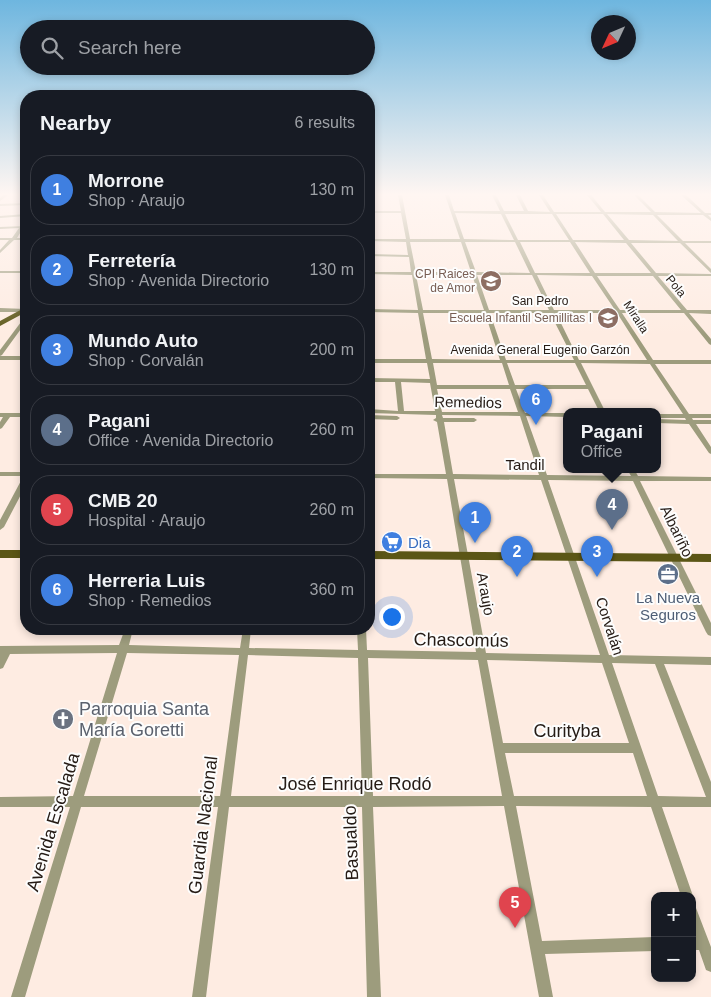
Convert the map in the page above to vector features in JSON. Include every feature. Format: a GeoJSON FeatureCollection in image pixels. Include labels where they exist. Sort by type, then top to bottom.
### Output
{"type":"FeatureCollection","features":[{"type":"Feature","properties":{"kind":"main road"},"geometry":{"type":"LineString","coordinates":[[0,324],[20,313]]}},
{"type":"Feature","properties":{"kind":"main road"},"geometry":{"type":"LineString","coordinates":[[0,554],[20,554]]}},
{"type":"Feature","properties":{"kind":"main road"},"geometry":{"type":"LineString","coordinates":[[375,555],[711,558]]}},
{"type":"Feature","properties":{"kind":"street"},"geometry":{"type":"LineString","coordinates":[[0,252],[10,242]]}},
{"type":"Feature","properties":{"kind":"street","name":"Araujo"},"geometry":{"type":"LineString","coordinates":[[408,242],[482,657],[546,997]]}},
{"type":"Feature","properties":{"kind":"street","name":"Corvalán"},"geometry":{"type":"LineString","coordinates":[[462,242],[604,659],[686,892]]}},
{"type":"Feature","properties":{"kind":"street"},"geometry":{"type":"LineString","coordinates":[[517,242],[600,408]]}},
{"type":"Feature","properties":{"kind":"street","name":"Miralla"},"geometry":{"type":"LineString","coordinates":[[571,242],[711,452]]}},
{"type":"Feature","properties":{"kind":"street","name":"Pola"},"geometry":{"type":"LineString","coordinates":[[626,242],[711,344]]}},
{"type":"Feature","properties":{"kind":"street"},"geometry":{"type":"LineString","coordinates":[[655,242],[711,242]]}},
{"type":"Feature","properties":{"kind":"street"},"geometry":{"type":"LineString","coordinates":[[681,242],[711,274]]}},
{"type":"Feature","properties":{"kind":"street"},"geometry":{"type":"LineString","coordinates":[[375,255],[410,256]]}},
{"type":"Feature","properties":{"kind":"street"},"geometry":{"type":"LineString","coordinates":[[0,272],[20,272]]}},
{"type":"Feature","properties":{"kind":"street"},"geometry":{"type":"LineString","coordinates":[[375,273],[711,274]]}},
{"type":"Feature","properties":{"kind":"street"},"geometry":{"type":"LineString","coordinates":[[0,310],[20,310]]}},
{"type":"Feature","properties":{"kind":"street","name":"San Pedro"},"geometry":{"type":"LineString","coordinates":[[375,311],[711,312]]}},
{"type":"Feature","properties":{"kind":"street"},"geometry":{"type":"LineString","coordinates":[[0,354],[20,327]]}},
{"type":"Feature","properties":{"kind":"street","name":"Avenida General Eugenio Garzón"},"geometry":{"type":"LineString","coordinates":[[375,357],[711,362]]}},
{"type":"Feature","properties":{"kind":"street"},"geometry":{"type":"LineString","coordinates":[[0,358],[20,358]]}},
{"type":"Feature","properties":{"kind":"street","name":"Avenida General Eugenio Garzón"},"geometry":{"type":"LineString","coordinates":[[650,360],[711,358]]}},
{"type":"Feature","properties":{"kind":"street","name":"Avenida General Eugenio Garzón"},"geometry":{"type":"LineString","coordinates":[[375,361],[430,359]]}},
{"type":"Feature","properties":{"kind":"street"},"geometry":{"type":"LineString","coordinates":[[375,380],[512,387],[590,387]]}},
{"type":"Feature","properties":{"kind":"street"},"geometry":{"type":"LineString","coordinates":[[398,380],[401,414]]}},
{"type":"Feature","properties":{"kind":"street","name":"Remedios"},"geometry":{"type":"LineString","coordinates":[[375,412],[440,417]]}},
{"type":"Feature","properties":{"kind":"street"},"geometry":{"type":"LineString","coordinates":[[0,415],[20,415]]}},
{"type":"Feature","properties":{"kind":"street"},"geometry":{"type":"LineString","coordinates":[[0,426],[8,415]]}},
{"type":"Feature","properties":{"kind":"street","name":"Remedios"},"geometry":{"type":"LineString","coordinates":[[523,418],[563,416]]}},
{"type":"Feature","properties":{"kind":"street"},"geometry":{"type":"LineString","coordinates":[[661,416],[711,422]]}},
{"type":"Feature","properties":{"kind":"street"},"geometry":{"type":"LineString","coordinates":[[661,421],[711,416]]}},
{"type":"Feature","properties":{"kind":"street","name":"Remedios"},"geometry":{"type":"LineString","coordinates":[[375,417],[563,420]]}},
{"type":"Feature","properties":{"kind":"street","name":"Albariño"},"geometry":{"type":"LineString","coordinates":[[633,473],[711,632]]}},
{"type":"Feature","properties":{"kind":"street"},"geometry":{"type":"LineString","coordinates":[[0,474],[20,474]]}},
{"type":"Feature","properties":{"kind":"street","name":"Tandil"},"geometry":{"type":"LineString","coordinates":[[375,476],[711,479]]}},
{"type":"Feature","properties":{"kind":"street"},"geometry":{"type":"LineString","coordinates":[[0,527],[20,490]]}},
{"type":"Feature","properties":{"kind":"street","name":"Avenida Escalada"},"geometry":{"type":"LineString","coordinates":[[18,997],[127,635]]}},
{"type":"Feature","properties":{"kind":"street","name":"Guardia Nacional"},"geometry":{"type":"LineString","coordinates":[[199,997],[245,635]]}},
{"type":"Feature","properties":{"kind":"street","name":"Basualdo"},"geometry":{"type":"LineString","coordinates":[[362,635],[374,997]]}},
{"type":"Feature","properties":{"kind":"street","name":"Chascomús"},"geometry":{"type":"LineString","coordinates":[[3,650],[123,648],[711,661]]}},
{"type":"Feature","properties":{"kind":"street"},"geometry":{"type":"LineString","coordinates":[[0,665],[3,650]]}},
{"type":"Feature","properties":{"kind":"street"},"geometry":{"type":"LineString","coordinates":[[658,660],[711,796]]}},
{"type":"Feature","properties":{"kind":"street","name":"Curityba"},"geometry":{"type":"LineString","coordinates":[[500,748],[635,748]]}},
{"type":"Feature","properties":{"kind":"street","name":"José Enrique Rodó"},"geometry":{"type":"LineString","coordinates":[[0,802],[711,802]]}},
{"type":"Feature","properties":{"kind":"street"},"geometry":{"type":"LineString","coordinates":[[698,943],[711,965]]}},
{"type":"Feature","properties":{"kind":"street"},"geometry":{"type":"LineString","coordinates":[[537,948],[651,944]]}},
{"type":"Feature","properties":{"kind":"place","name":"CPI Raices de Amor"},"geometry":{"type":"Point","coordinates":[491,281]}},
{"type":"Feature","properties":{"kind":"place","name":"Escuela Infantil Semillitas I"},"geometry":{"type":"Point","coordinates":[608,318]}},
{"type":"Feature","properties":{"kind":"place","name":"Herreria Luis"},"geometry":{"type":"Point","coordinates":[536,425]}},
{"type":"Feature","properties":{"kind":"place","name":"Pagani"},"geometry":{"type":"Point","coordinates":[612,530]}},
{"type":"Feature","properties":{"kind":"place","name":"Dia"},"geometry":{"type":"Point","coordinates":[392,542]}},
{"type":"Feature","properties":{"kind":"place","name":"Morrone"},"geometry":{"type":"Point","coordinates":[475,543]}},
{"type":"Feature","properties":{"kind":"place","name":"La Nueva Seguros"},"geometry":{"type":"Point","coordinates":[668,574]}},
{"type":"Feature","properties":{"kind":"place","name":"Ferretería"},"geometry":{"type":"Point","coordinates":[517,577]}},
{"type":"Feature","properties":{"kind":"place","name":"Mundo Auto"},"geometry":{"type":"Point","coordinates":[597,577]}},
{"type":"Feature","properties":{"kind":"place","name":"Parroquia Santa María Goretti"},"geometry":{"type":"Point","coordinates":[63,719]}},
{"type":"Feature","properties":{"kind":"place","name":"CMB 20"},"geometry":{"type":"Point","coordinates":[515,928]}}]}
